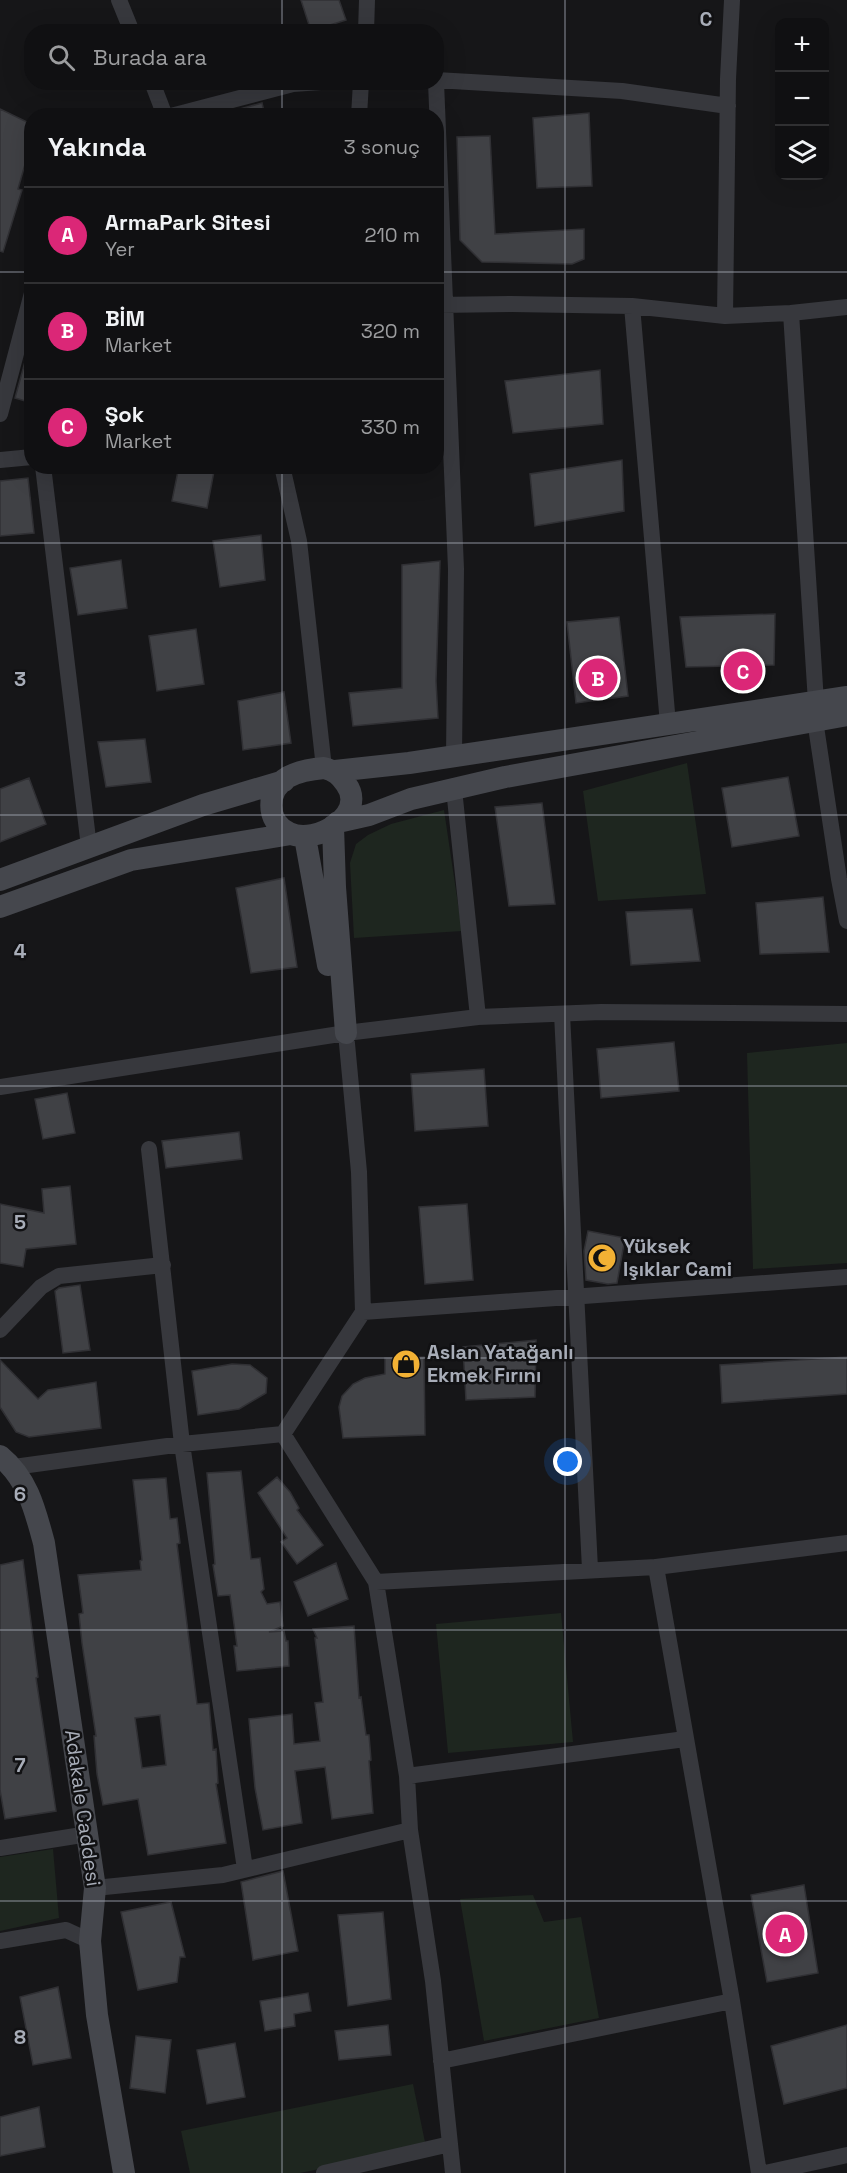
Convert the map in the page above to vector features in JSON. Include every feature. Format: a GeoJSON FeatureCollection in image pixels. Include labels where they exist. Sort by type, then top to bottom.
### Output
{"type":"FeatureCollection","features":[{"type":"Feature","properties":{"kind":"street"},"geometry":{"type":"LineString","coordinates":[[119,0],[129,24]]}},
{"type":"Feature","properties":{"kind":"street"},"geometry":{"type":"LineString","coordinates":[[366,24],[367,0]]}},
{"type":"Feature","properties":{"kind":"street"},"geometry":{"type":"LineString","coordinates":[[725,316],[732,0]]}},
{"type":"Feature","properties":{"kind":"street"},"geometry":{"type":"LineString","coordinates":[[444,81],[622,92],[728,106]]}},
{"type":"Feature","properties":{"kind":"street"},"geometry":{"type":"LineString","coordinates":[[155,90],[162,108]]}},
{"type":"Feature","properties":{"kind":"street"},"geometry":{"type":"LineString","coordinates":[[201,108],[269,90]]}},
{"type":"Feature","properties":{"kind":"street"},"geometry":{"type":"LineString","coordinates":[[359,108],[361,90]]}},
{"type":"Feature","properties":{"kind":"street"},"geometry":{"type":"LineString","coordinates":[[436,90],[437,108]]}},
{"type":"Feature","properties":{"kind":"street"},"geometry":{"type":"LineString","coordinates":[[444,305],[632,306],[725,316],[791,313],[847,307]]}},
{"type":"Feature","properties":{"kind":"street"},"geometry":{"type":"LineString","coordinates":[[632,306],[668,724]]}},
{"type":"Feature","properties":{"kind":"street"},"geometry":{"type":"LineString","coordinates":[[791,313],[816,711],[847,921]]}},
{"type":"Feature","properties":{"kind":"street"},"geometry":{"type":"LineString","coordinates":[[0,414],[24,323]]}},
{"type":"Feature","properties":{"kind":"street"},"geometry":{"type":"LineString","coordinates":[[444,343],[456,569],[454,756]]}},
{"type":"Feature","properties":{"kind":"street"},"geometry":{"type":"LineString","coordinates":[[0,460],[24,458]]}},
{"type":"Feature","properties":{"kind":"street"},"geometry":{"type":"LineString","coordinates":[[44,474],[89,847]]}},
{"type":"Feature","properties":{"kind":"street"},"geometry":{"type":"LineString","coordinates":[[0,907],[131,860],[323,832],[349,812],[352,801],[350,789],[330,769],[299,541],[284,474]]}},
{"type":"Feature","properties":{"kind":"street"},"geometry":{"type":"LineString","coordinates":[[336,824],[369,815],[411,799],[816,711],[847,697]]}},
{"type":"Feature","properties":{"kind":"street"},"geometry":{"type":"LineString","coordinates":[[0,880],[203,805],[284,781],[303,771],[454,756],[668,724],[816,711],[847,715]]}},
{"type":"Feature","properties":{"kind":"street"},"geometry":{"type":"LineString","coordinates":[[284,781],[276,788],[271,800],[271,812],[277,823],[298,835],[346,1033]]}},
{"type":"Feature","properties":{"kind":"street"},"geometry":{"type":"LineString","coordinates":[[454,789],[478,1017]]}},
{"type":"Feature","properties":{"kind":"street"},"geometry":{"type":"LineString","coordinates":[[283,1434],[363,1312],[358,1172],[335,887],[336,824]]}},
{"type":"Feature","properties":{"kind":"street"},"geometry":{"type":"LineString","coordinates":[[0,1087],[346,1033],[478,1017],[601,1012],[847,1014]]}},
{"type":"Feature","properties":{"kind":"street"},"geometry":{"type":"LineString","coordinates":[[562,1014],[590,1569]]}},
{"type":"Feature","properties":{"kind":"street"},"geometry":{"type":"LineString","coordinates":[[149,1149],[182,1444],[245,1869]]}},
{"type":"Feature","properties":{"kind":"street"},"geometry":{"type":"LineString","coordinates":[[0,1330],[41,1287],[59,1276],[163,1265]]}},
{"type":"Feature","properties":{"kind":"street"},"geometry":{"type":"LineString","coordinates":[[363,1312],[847,1277]]}},
{"type":"Feature","properties":{"kind":"street"},"geometry":{"type":"LineString","coordinates":[[7,1462],[283,1434]]}},
{"type":"Feature","properties":{"kind":"street"},"geometry":{"type":"LineString","coordinates":[[283,1434],[376,1582],[407,1776],[410,1830],[433,1981],[453,2173]]}},
{"type":"Feature","properties":{"kind":"street","name":"Adakale Caddesi"},"geometry":{"type":"LineString","coordinates":[[7,1462],[33,1503],[44,1543],[95,1888],[90,1941],[97,2015],[124,2173]]}},
{"type":"Feature","properties":{"kind":"street"},"geometry":{"type":"LineString","coordinates":[[376,1582],[657,1567],[847,1543]]}},
{"type":"Feature","properties":{"kind":"street"},"geometry":{"type":"LineString","coordinates":[[657,1567],[732,2001],[759,2173]]}},
{"type":"Feature","properties":{"kind":"street"},"geometry":{"type":"LineString","coordinates":[[407,1776],[686,1739]]}},
{"type":"Feature","properties":{"kind":"street"},"geometry":{"type":"LineString","coordinates":[[95,1888],[223,1875],[410,1830]]}},
{"type":"Feature","properties":{"kind":"street"},"geometry":{"type":"LineString","coordinates":[[0,1848],[88,1834]]}},
{"type":"Feature","properties":{"kind":"street"},"geometry":{"type":"LineString","coordinates":[[0,1941],[66,1930],[90,1941]]}},
{"type":"Feature","properties":{"kind":"street"},"geometry":{"type":"LineString","coordinates":[[441,2061],[732,2001]]}},
{"type":"Feature","properties":{"kind":"street"},"geometry":{"type":"LineString","coordinates":[[324,2173],[450,2144]]}},
{"type":"Feature","properties":{"kind":"street"},"geometry":{"type":"LineString","coordinates":[[765,2173],[847,2155]]}},
{"type":"Feature","properties":{"kind":"shaded area"},"geometry":{"type":"Polygon","coordinates":[[[687,763],[706,894],[598,901],[583,791],[687,763]]]}},
{"type":"Feature","properties":{"kind":"shaded area"},"geometry":{"type":"Polygon","coordinates":[[[444,810],[462,931],[354,938],[350,863],[356,844],[368,835],[391,824],[444,810]]]}},
{"type":"Feature","properties":{"kind":"shaded area"},"geometry":{"type":"Polygon","coordinates":[[[847,1043],[847,1263],[753,1269],[747,1053],[847,1043]]]}},
{"type":"Feature","properties":{"kind":"shaded area"},"geometry":{"type":"Polygon","coordinates":[[[561,1613],[573,1742],[448,1753],[436,1624],[561,1613]]]}},
{"type":"Feature","properties":{"kind":"shaded area"},"geometry":{"type":"Polygon","coordinates":[[[53,1849],[59,1918],[0,1931],[0,1857],[53,1849]]]}},
{"type":"Feature","properties":{"kind":"shaded area"},"geometry":{"type":"Polygon","coordinates":[[[533,1895],[544,1922],[581,1917],[599,2018],[484,2041],[460,1899],[533,1895]]]}},
{"type":"Feature","properties":{"kind":"shaded area"},"geometry":{"type":"Polygon","coordinates":[[[413,2084],[426,2147],[300,2173],[190,2173],[181,2131],[413,2084]]]}},
{"type":"Feature","properties":{"kind":"building"},"geometry":{"type":"Polygon","coordinates":[[[301,0],[339,0],[346,20],[333,24],[309,24],[301,0]]]}},
{"type":"Feature","properties":{"kind":"building"},"geometry":{"type":"Polygon","coordinates":[[[262,103],[263,108],[244,108],[262,103]]]}},
{"type":"Feature","properties":{"kind":"building"},"geometry":{"type":"Polygon","coordinates":[[[0,109],[24,121],[24,168],[18,189],[22,190],[3,252],[0,251],[0,109]]]}},
{"type":"Feature","properties":{"kind":"building"},"geometry":{"type":"Polygon","coordinates":[[[589,113],[592,186],[537,188],[533,118],[589,113]]]}},
{"type":"Feature","properties":{"kind":"building"},"geometry":{"type":"Polygon","coordinates":[[[490,136],[495,234],[584,229],[584,259],[572,264],[482,262],[460,240],[457,137],[490,136]]]}},
{"type":"Feature","properties":{"kind":"building"},"geometry":{"type":"Polygon","coordinates":[[[24,365],[24,401],[15,398],[24,365]]]}},
{"type":"Feature","properties":{"kind":"building"},"geometry":{"type":"Polygon","coordinates":[[[600,370],[603,424],[513,433],[505,381],[600,370]]]}},
{"type":"Feature","properties":{"kind":"building"},"geometry":{"type":"Polygon","coordinates":[[[622,460],[624,511],[535,526],[530,474],[622,460]]]}},
{"type":"Feature","properties":{"kind":"building"},"geometry":{"type":"Polygon","coordinates":[[[177,474],[213,474],[207,508],[172,501],[177,474]]]}},
{"type":"Feature","properties":{"kind":"building"},"geometry":{"type":"Polygon","coordinates":[[[28,478],[34,533],[0,536],[0,481],[28,478]]]}},
{"type":"Feature","properties":{"kind":"building"},"geometry":{"type":"Polygon","coordinates":[[[261,535],[265,580],[220,587],[213,541],[261,535]]]}},
{"type":"Feature","properties":{"kind":"building"},"geometry":{"type":"Polygon","coordinates":[[[121,560],[127,608],[78,615],[70,568],[121,560]]]}},
{"type":"Feature","properties":{"kind":"building"},"geometry":{"type":"Polygon","coordinates":[[[440,561],[436,681],[438,718],[353,726],[349,693],[402,688],[402,565],[440,561]]]}},
{"type":"Feature","properties":{"kind":"building"},"geometry":{"type":"Polygon","coordinates":[[[775,614],[774,665],[686,667],[680,617],[775,614]]]}},
{"type":"Feature","properties":{"kind":"building"},"geometry":{"type":"Polygon","coordinates":[[[619,617],[628,696],[576,703],[567,622],[619,617]]]}},
{"type":"Feature","properties":{"kind":"building"},"geometry":{"type":"Polygon","coordinates":[[[196,629],[204,684],[157,691],[149,636],[196,629]]]}},
{"type":"Feature","properties":{"kind":"building"},"geometry":{"type":"Polygon","coordinates":[[[284,692],[291,743],[243,750],[238,701],[284,692]]]}},
{"type":"Feature","properties":{"kind":"building"},"geometry":{"type":"Polygon","coordinates":[[[145,739],[151,782],[106,787],[98,742],[145,739]]]}},
{"type":"Feature","properties":{"kind":"building"},"geometry":{"type":"Polygon","coordinates":[[[788,777],[799,836],[732,847],[722,788],[788,777]]]}},
{"type":"Feature","properties":{"kind":"building"},"geometry":{"type":"Polygon","coordinates":[[[29,778],[46,824],[0,842],[0,789],[29,778]]]}},
{"type":"Feature","properties":{"kind":"building"},"geometry":{"type":"Polygon","coordinates":[[[542,803],[555,904],[509,906],[495,807],[542,803]]]}},
{"type":"Feature","properties":{"kind":"building"},"geometry":{"type":"Polygon","coordinates":[[[284,878],[297,967],[251,973],[236,888],[284,878]]]}},
{"type":"Feature","properties":{"kind":"building"},"geometry":{"type":"Polygon","coordinates":[[[823,897],[829,952],[760,954],[756,903],[823,897]]]}},
{"type":"Feature","properties":{"kind":"building"},"geometry":{"type":"Polygon","coordinates":[[[692,909],[700,961],[631,965],[626,912],[692,909]]]}},
{"type":"Feature","properties":{"kind":"building"},"geometry":{"type":"Polygon","coordinates":[[[674,1042],[679,1091],[601,1098],[597,1049],[674,1042]]]}},
{"type":"Feature","properties":{"kind":"building"},"geometry":{"type":"Polygon","coordinates":[[[484,1069],[488,1126],[415,1131],[411,1074],[484,1069]]]}},
{"type":"Feature","properties":{"kind":"building"},"geometry":{"type":"Polygon","coordinates":[[[67,1093],[75,1133],[43,1139],[35,1099],[67,1093]]]}},
{"type":"Feature","properties":{"kind":"building"},"geometry":{"type":"Polygon","coordinates":[[[239,1132],[242,1159],[166,1168],[162,1141],[239,1132]]]}},
{"type":"Feature","properties":{"kind":"building"},"geometry":{"type":"Polygon","coordinates":[[[70,1186],[76,1244],[26,1249],[23,1267],[0,1263],[0,1204],[44,1213],[42,1189],[70,1186]]]}},
{"type":"Feature","properties":{"kind":"building"},"geometry":{"type":"Polygon","coordinates":[[[467,1204],[473,1280],[425,1284],[419,1207],[467,1204]]]}},
{"type":"Feature","properties":{"kind":"building","name":"Yüksek Işıklar Cami"},"geometry":{"type":"Polygon","coordinates":[[[588,1231],[625,1238],[617,1283],[608,1284],[586,1280],[584,1251],[588,1231]]]}},
{"type":"Feature","properties":{"kind":"building"},"geometry":{"type":"Polygon","coordinates":[[[80,1285],[90,1350],[63,1353],[55,1291],[59,1288],[80,1285]]]}},
{"type":"Feature","properties":{"kind":"building"},"geometry":{"type":"Polygon","coordinates":[[[536,1340],[535,1397],[466,1400],[463,1347],[536,1340]]]}},
{"type":"Feature","properties":{"kind":"building"},"geometry":{"type":"Polygon","coordinates":[[[424,1357],[425,1435],[343,1438],[339,1407],[342,1396],[353,1384],[365,1378],[385,1374],[385,1358],[424,1357]]]}},
{"type":"Feature","properties":{"kind":"building"},"geometry":{"type":"Polygon","coordinates":[[[847,1357],[847,1394],[722,1403],[720,1365],[847,1357]]]}},
{"type":"Feature","properties":{"kind":"building"},"geometry":{"type":"Polygon","coordinates":[[[0,1360],[38,1399],[48,1390],[96,1382],[101,1428],[29,1437],[16,1432],[0,1407],[0,1360]]]}},
{"type":"Feature","properties":{"kind":"building"},"geometry":{"type":"Polygon","coordinates":[[[232,1364],[250,1365],[267,1378],[266,1393],[239,1409],[198,1415],[192,1371],[232,1364]]]}},
{"type":"Feature","properties":{"kind":"building"},"geometry":{"type":"Polygon","coordinates":[[[241,1471],[251,1559],[260,1558],[264,1589],[261,1592],[267,1604],[280,1602],[283,1626],[269,1632],[284,1631],[286,1641],[288,1641],[289,1666],[237,1671],[234,1646],[237,1646],[230,1595],[218,1596],[213,1565],[215,1564],[207,1473],[241,1471]]]}},
{"type":"Feature","properties":{"kind":"building"},"geometry":{"type":"Polygon","coordinates":[[[277,1477],[290,1492],[299,1508],[297,1510],[323,1545],[297,1564],[281,1542],[287,1538],[258,1493],[277,1477]]]}},
{"type":"Feature","properties":{"kind":"building"},"geometry":{"type":"Polygon","coordinates":[[[166,1478],[170,1519],[177,1518],[180,1543],[177,1544],[197,1704],[209,1703],[213,1750],[216,1749],[218,1783],[216,1784],[226,1843],[148,1855],[138,1799],[103,1805],[97,1774],[94,1736],[96,1736],[79,1614],[83,1613],[78,1575],[141,1570],[140,1561],[142,1560],[133,1480],[166,1478]],[[160,1715],[135,1718],[142,1768],[166,1765],[160,1715]]]}},
{"type":"Feature","properties":{"kind":"building"},"geometry":{"type":"Polygon","coordinates":[[[23,1560],[38,1677],[36,1678],[56,1811],[5,1819],[0,1790],[0,1565],[23,1560]]]}},
{"type":"Feature","properties":{"kind":"building"},"geometry":{"type":"Polygon","coordinates":[[[336,1563],[348,1599],[308,1616],[294,1582],[336,1563]]]}},
{"type":"Feature","properties":{"kind":"building"},"geometry":{"type":"Polygon","coordinates":[[[354,1626],[359,1698],[361,1697],[366,1735],[369,1735],[373,1813],[332,1819],[325,1767],[295,1771],[302,1823],[263,1830],[255,1788],[249,1719],[292,1714],[294,1744],[320,1741],[315,1703],[323,1702],[315,1638],[317,1638],[313,1629],[354,1626]]]}},
{"type":"Feature","properties":{"kind":"building"},"geometry":{"type":"Polygon","coordinates":[[[283,1871],[298,1951],[253,1960],[241,1882],[283,1871]]]}},
{"type":"Feature","properties":{"kind":"building"},"geometry":{"type":"Polygon","coordinates":[[[804,1885],[818,1973],[767,1982],[751,1895],[804,1885]]]}},
{"type":"Feature","properties":{"kind":"building"},"geometry":{"type":"Polygon","coordinates":[[[171,1902],[185,1957],[180,1957],[177,1982],[138,1990],[121,1912],[171,1902]]]}},
{"type":"Feature","properties":{"kind":"building"},"geometry":{"type":"Polygon","coordinates":[[[383,1912],[391,1999],[348,2006],[338,1915],[383,1912]]]}},
{"type":"Feature","properties":{"kind":"building"},"geometry":{"type":"Polygon","coordinates":[[[58,1987],[71,2058],[33,2065],[20,1997],[58,1987]]]}},
{"type":"Feature","properties":{"kind":"building"},"geometry":{"type":"Polygon","coordinates":[[[308,1993],[311,2011],[294,2014],[295,2026],[265,2031],[260,2001],[308,1993]]]}},
{"type":"Feature","properties":{"kind":"building"},"geometry":{"type":"Polygon","coordinates":[[[388,2025],[391,2055],[339,2060],[335,2031],[388,2025]]]}},
{"type":"Feature","properties":{"kind":"building"},"geometry":{"type":"Polygon","coordinates":[[[847,2025],[847,2088],[784,2104],[771,2046],[847,2025]]]}},
{"type":"Feature","properties":{"kind":"building"},"geometry":{"type":"Polygon","coordinates":[[[136,2036],[171,2040],[165,2093],[130,2088],[136,2036]]]}},
{"type":"Feature","properties":{"kind":"building"},"geometry":{"type":"Polygon","coordinates":[[[235,2043],[245,2097],[207,2104],[197,2050],[235,2043]]]}},
{"type":"Feature","properties":{"kind":"building"},"geometry":{"type":"Polygon","coordinates":[[[39,2107],[45,2147],[0,2156],[0,2117],[39,2107]]]}},
{"type":"Feature","properties":{"kind":"place","name":"Şok"},"geometry":{"type":"Point","coordinates":[743,671]}},
{"type":"Feature","properties":{"kind":"place","name":"BİM"},"geometry":{"type":"Point","coordinates":[598,678]}},
{"type":"Feature","properties":{"kind":"place","name":"Yüksek Işıklar Cami"},"geometry":{"type":"Point","coordinates":[602,1258]}},
{"type":"Feature","properties":{"kind":"place","name":"Aslan Yatağanlı Ekmek Fırını"},"geometry":{"type":"Point","coordinates":[406,1364]}},
{"type":"Feature","properties":{"kind":"place","name":"ArmaPark Sitesi"},"geometry":{"type":"Point","coordinates":[785,1934]}}]}
